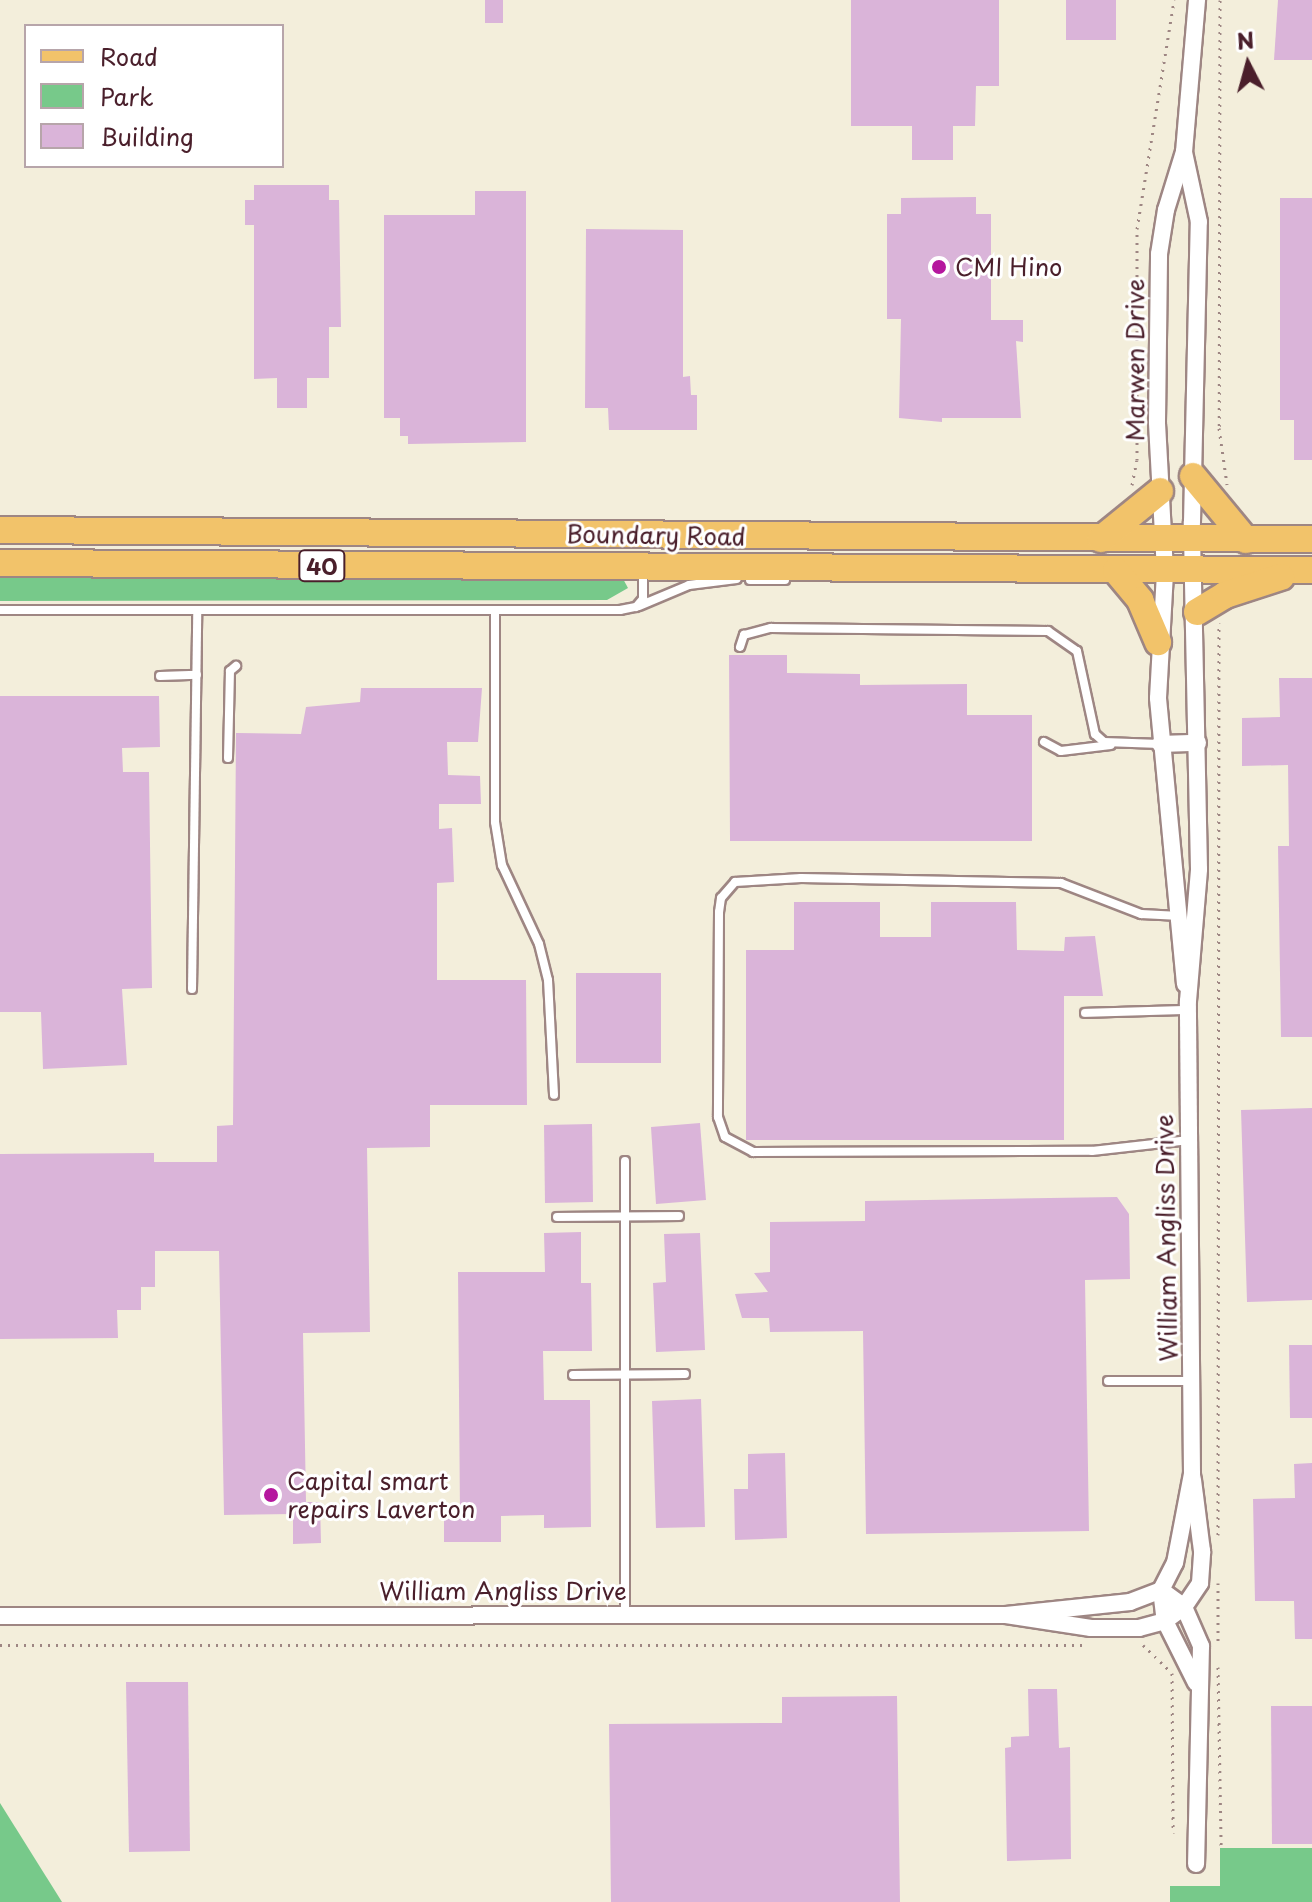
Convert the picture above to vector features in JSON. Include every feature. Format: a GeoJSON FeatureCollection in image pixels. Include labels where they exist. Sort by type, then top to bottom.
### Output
{"type":"FeatureCollection","features":[{"type":"Feature","properties":{"kind":"main road"},"geometry":{"type":"LineString","coordinates":[[1193,476],[1246,540]]}},
{"type":"Feature","properties":{"kind":"main road"},"geometry":{"type":"LineString","coordinates":[[1101,539],[1160,491]]}},
{"type":"Feature","properties":{"kind":"main road","name":"Boundary Road"},"geometry":{"type":"LineString","coordinates":[[0,530],[1163,541],[1312,539]]}},
{"type":"Feature","properties":{"kind":"main road"},"geometry":{"type":"LineString","coordinates":[[638,535],[643,569]]}},
{"type":"Feature","properties":{"kind":"main road","name":"Boundary Road"},"geometry":{"type":"LineString","coordinates":[[0,563],[643,569],[1301,570]]}},
{"type":"Feature","properties":{"kind":"main road"},"geometry":{"type":"LineString","coordinates":[[1209,612],[1225,595],[1273,583],[1301,570]]}},
{"type":"Feature","properties":{"kind":"main road"},"geometry":{"type":"LineString","coordinates":[[1116,571],[1140,600],[1158,642]]}},
{"type":"Feature","properties":{"kind":"street","name":"Marwen Drive"},"geometry":{"type":"LineString","coordinates":[[1165,571],[1160,491],[1159,254],[1184,152],[1197,0]]}},
{"type":"Feature","properties":{"kind":"street","name":"Marwen Drive"},"geometry":{"type":"LineString","coordinates":[[1184,152],[1199,222],[1192,541]]}},
{"type":"Feature","properties":{"kind":"street","name":"William Angliss Drive"},"geometry":{"type":"LineString","coordinates":[[1006,1615],[1091,1628],[1139,1628],[1165,1621],[1184,1607],[1196,1594],[1202,1569],[1192,1474],[1188,1006],[1197,916],[1198,743],[1209,612],[1193,569],[1192,541]]}},
{"type":"Feature","properties":{"kind":"street","name":"William Angliss Drive"},"geometry":{"type":"LineString","coordinates":[[1165,571],[1158,642],[1160,744],[1188,1006]]}},
{"type":"Feature","properties":{"kind":"street"},"geometry":{"type":"LineString","coordinates":[[1160,744],[1198,743]]}},
{"type":"Feature","properties":{"kind":"street","name":"William Angliss Drive"},"geometry":{"type":"LineString","coordinates":[[0,1616],[1006,1615],[1130,1602],[1161,1590],[1175,1563],[1192,1474]]}},
{"type":"Feature","properties":{"kind":"street"},"geometry":{"type":"LineString","coordinates":[[1161,1590],[1184,1607],[1201,1646],[1196,1683],[1196,1864]]}},
{"type":"Feature","properties":{"kind":"street"},"geometry":{"type":"LineString","coordinates":[[1161,1590],[1165,1621],[1196,1683]]}},
{"type":"Feature","properties":{"kind":"lane"},"geometry":{"type":"LineString","coordinates":[[636,607],[646,590],[643,569]]}},
{"type":"Feature","properties":{"kind":"lane"},"geometry":{"type":"LineString","coordinates":[[0,610],[636,607],[706,582],[793,580],[836,570]]}},
{"type":"Feature","properties":{"kind":"lane"},"geometry":{"type":"LineString","coordinates":[[192,989],[197,610]]}},
{"type":"Feature","properties":{"kind":"lane"},"geometry":{"type":"LineString","coordinates":[[495,610],[495,822],[502,865],[539,944],[548,980],[554,1095]]}},
{"type":"Feature","properties":{"kind":"lane"},"geometry":{"type":"LineString","coordinates":[[740,647],[744,635],[771,628],[1048,631],[1077,651],[1095,734],[1113,745]]}},
{"type":"Feature","properties":{"kind":"lane"},"geometry":{"type":"LineString","coordinates":[[228,758],[230,671],[236,666]]}},
{"type":"Feature","properties":{"kind":"lane"},"geometry":{"type":"LineString","coordinates":[[160,676],[197,675]]}},
{"type":"Feature","properties":{"kind":"lane"},"geometry":{"type":"LineString","coordinates":[[1044,742],[1061,751],[1160,744]]}},
{"type":"Feature","properties":{"kind":"lane"},"geometry":{"type":"LineString","coordinates":[[1189,1140],[1092,1151],[753,1152],[725,1137],[718,1117],[719,912],[721,898],[735,882],[816,878],[1061,883],[1141,914],[1197,916]]}},
{"type":"Feature","properties":{"kind":"lane"},"geometry":{"type":"LineString","coordinates":[[1085,1013],[1188,1006]]}},
{"type":"Feature","properties":{"kind":"lane"},"geometry":{"type":"LineString","coordinates":[[625,1161],[625,1615]]}},
{"type":"Feature","properties":{"kind":"lane"},"geometry":{"type":"LineString","coordinates":[[557,1217],[679,1216]]}},
{"type":"Feature","properties":{"kind":"lane"},"geometry":{"type":"LineString","coordinates":[[573,1375],[685,1374]]}},
{"type":"Feature","properties":{"kind":"lane"},"geometry":{"type":"LineString","coordinates":[[1108,1381],[1191,1381]]}},
{"type":"Feature","properties":{"kind":"path"},"geometry":{"type":"LineString","coordinates":[[1220,0],[1220,460],[1230,493]]}},
{"type":"Feature","properties":{"kind":"path"},"geometry":{"type":"LineString","coordinates":[[1209,612],[1218,1547]]}},
{"type":"Feature","properties":{"kind":"path"},"geometry":{"type":"LineString","coordinates":[[1218,1579],[1221,1846]]}},
{"type":"Feature","properties":{"kind":"path"},"geometry":{"type":"LineString","coordinates":[[0,1645],[1098,1645]]}},
{"type":"Feature","properties":{"kind":"path"},"geometry":{"type":"LineString","coordinates":[[1129,1645],[1144,1645],[1172,1673],[1173,1833]]}},
{"type":"Feature","properties":{"kind":"green space"},"geometry":{"type":"Polygon","coordinates":[[[0,572],[622,577],[628,588],[607,600],[0,601],[0,572]]]}},
{"type":"Feature","properties":{"kind":"green space"},"geometry":{"type":"Polygon","coordinates":[[[0,1803],[62,1902],[0,1902],[0,1803]]]}},
{"type":"Feature","properties":{"kind":"green space"},"geometry":{"type":"Polygon","coordinates":[[[1220,1848],[1312,1848],[1312,1902],[1170,1902],[1170,1886],[1220,1886],[1220,1848]]]}},
{"type":"Feature","properties":{"kind":"building"},"geometry":{"type":"Polygon","coordinates":[[[485,0],[503,0],[503,23],[485,23],[485,0]]]}},
{"type":"Feature","properties":{"kind":"building"},"geometry":{"type":"Polygon","coordinates":[[[851,0],[999,0],[999,86],[976,86],[975,126],[953,126],[953,160],[912,160],[912,126],[851,126],[851,0]]]}},
{"type":"Feature","properties":{"kind":"building"},"geometry":{"type":"Polygon","coordinates":[[[1066,0],[1116,0],[1116,40],[1066,40],[1066,0]]]}},
{"type":"Feature","properties":{"kind":"building"},"geometry":{"type":"Polygon","coordinates":[[[1278,0],[1312,0],[1312,60],[1274,60],[1278,0]]]}},
{"type":"Feature","properties":{"kind":"building"},"geometry":{"type":"Polygon","coordinates":[[[254,185],[329,185],[329,200],[339,200],[341,327],[329,327],[329,378],[307,378],[307,408],[277,408],[277,378],[254,379],[254,225],[245,225],[245,200],[254,200],[254,185]]]}},
{"type":"Feature","properties":{"kind":"building"},"geometry":{"type":"Polygon","coordinates":[[[475,191],[526,191],[526,442],[408,444],[408,436],[400,436],[400,418],[384,418],[384,215],[475,215],[475,191]]]}},
{"type":"Feature","properties":{"kind":"building","name":"CMI Hino"},"geometry":{"type":"Polygon","coordinates":[[[976,197],[976,214],[991,214],[991,320],[1023,320],[1023,342],[1016,341],[1021,418],[942,418],[942,422],[899,418],[901,319],[887,319],[887,214],[901,214],[901,198],[976,197]]]}},
{"type":"Feature","properties":{"kind":"building"},"geometry":{"type":"Polygon","coordinates":[[[1280,198],[1312,198],[1312,460],[1294,460],[1294,420],[1280,420],[1280,198]]]}},
{"type":"Feature","properties":{"kind":"building"},"geometry":{"type":"Polygon","coordinates":[[[586,229],[683,230],[683,377],[690,376],[691,395],[697,395],[697,430],[609,430],[608,408],[585,408],[586,229]]]}},
{"type":"Feature","properties":{"kind":"building"},"geometry":{"type":"Polygon","coordinates":[[[729,655],[787,655],[787,673],[860,674],[860,685],[967,684],[967,715],[1032,715],[1032,841],[730,841],[729,655]]]}},
{"type":"Feature","properties":{"kind":"building"},"geometry":{"type":"Polygon","coordinates":[[[1279,678],[1312,678],[1312,1037],[1281,1037],[1278,846],[1289,846],[1288,765],[1242,766],[1242,718],[1280,717],[1279,678]]]}},
{"type":"Feature","properties":{"kind":"building"},"geometry":{"type":"Polygon","coordinates":[[[361,688],[482,688],[478,742],[447,742],[448,775],[480,776],[481,804],[439,804],[439,829],[452,828],[454,882],[437,883],[437,980],[526,980],[527,1105],[430,1105],[430,1147],[367,1148],[370,1332],[303,1333],[306,1502],[320,1502],[321,1543],[293,1544],[293,1514],[224,1515],[219,1251],[155,1251],[155,1287],[141,1287],[141,1310],[117,1310],[118,1338],[0,1339],[0,1154],[154,1153],[154,1162],[217,1162],[217,1126],[233,1125],[236,733],[301,734],[306,707],[360,702],[361,688]]]}},
{"type":"Feature","properties":{"kind":"building"},"geometry":{"type":"Polygon","coordinates":[[[0,696],[159,696],[160,747],[122,748],[123,772],[149,772],[152,988],[122,989],[127,1065],[43,1069],[41,1012],[0,1012],[0,696]]]}},
{"type":"Feature","properties":{"kind":"building"},"geometry":{"type":"Polygon","coordinates":[[[794,902],[880,902],[880,937],[931,937],[931,902],[1016,902],[1017,950],[1064,951],[1065,937],[1095,936],[1103,996],[1064,996],[1064,1140],[746,1140],[746,950],[794,950],[794,902]]]}},
{"type":"Feature","properties":{"kind":"building"},"geometry":{"type":"Polygon","coordinates":[[[576,973],[661,973],[661,1063],[576,1063],[576,973]]]}},
{"type":"Feature","properties":{"kind":"building"},"geometry":{"type":"Polygon","coordinates":[[[1312,1108],[1312,1300],[1247,1302],[1241,1110],[1312,1108]]]}},
{"type":"Feature","properties":{"kind":"building"},"geometry":{"type":"Polygon","coordinates":[[[700,1123],[706,1200],[656,1204],[651,1127],[700,1123]]]}},
{"type":"Feature","properties":{"kind":"building"},"geometry":{"type":"Polygon","coordinates":[[[592,1124],[593,1202],[545,1203],[544,1125],[592,1124]]]}},
{"type":"Feature","properties":{"kind":"building"},"geometry":{"type":"Polygon","coordinates":[[[1117,1197],[1129,1214],[1130,1279],[1085,1280],[1089,1531],[866,1534],[863,1331],[770,1332],[769,1318],[742,1318],[735,1294],[768,1292],[754,1273],[770,1272],[770,1222],[865,1221],[865,1201],[1117,1197]]]}},
{"type":"Feature","properties":{"kind":"building"},"geometry":{"type":"Polygon","coordinates":[[[581,1232],[581,1283],[591,1283],[592,1351],[543,1351],[544,1400],[590,1400],[591,1527],[544,1528],[544,1515],[501,1516],[501,1542],[444,1542],[444,1515],[460,1515],[458,1272],[545,1272],[544,1233],[581,1232]]]}},
{"type":"Feature","properties":{"kind":"building"},"geometry":{"type":"Polygon","coordinates":[[[700,1233],[705,1350],[656,1352],[653,1283],[666,1282],[664,1234],[700,1233]]]}},
{"type":"Feature","properties":{"kind":"building"},"geometry":{"type":"Polygon","coordinates":[[[1289,1345],[1312,1345],[1312,1418],[1290,1418],[1289,1345]]]}},
{"type":"Feature","properties":{"kind":"building"},"geometry":{"type":"Polygon","coordinates":[[[701,1399],[705,1527],[656,1528],[652,1401],[701,1399]]]}},
{"type":"Feature","properties":{"kind":"building"},"geometry":{"type":"Polygon","coordinates":[[[785,1453],[787,1538],[735,1540],[734,1489],[748,1489],[748,1454],[785,1453]]]}},
{"type":"Feature","properties":{"kind":"building"},"geometry":{"type":"Polygon","coordinates":[[[1312,1463],[1312,1639],[1295,1639],[1294,1601],[1255,1601],[1253,1499],[1295,1498],[1294,1464],[1312,1463]]]}},
{"type":"Feature","properties":{"kind":"building"},"geometry":{"type":"Polygon","coordinates":[[[126,1682],[188,1682],[190,1851],[129,1852],[126,1682]]]}},
{"type":"Feature","properties":{"kind":"building"},"geometry":{"type":"Polygon","coordinates":[[[1028,1689],[1057,1689],[1059,1748],[1070,1747],[1071,1859],[1007,1861],[1005,1748],[1011,1747],[1011,1737],[1029,1736],[1028,1689]]]}},
{"type":"Feature","properties":{"kind":"building"},"geometry":{"type":"Polygon","coordinates":[[[897,1696],[900,1902],[611,1902],[609,1724],[782,1723],[782,1697],[897,1696]]]}},
{"type":"Feature","properties":{"kind":"building"},"geometry":{"type":"Polygon","coordinates":[[[1271,1706],[1312,1706],[1312,1844],[1272,1844],[1271,1706]]]}},
{"type":"Feature","properties":{"kind":"place","name":"CMI Hino"},"geometry":{"type":"Point","coordinates":[939,267]}},
{"type":"Feature","properties":{"kind":"place","name":"Capital smart repairs Laverton"},"geometry":{"type":"Point","coordinates":[271,1495]}}]}
